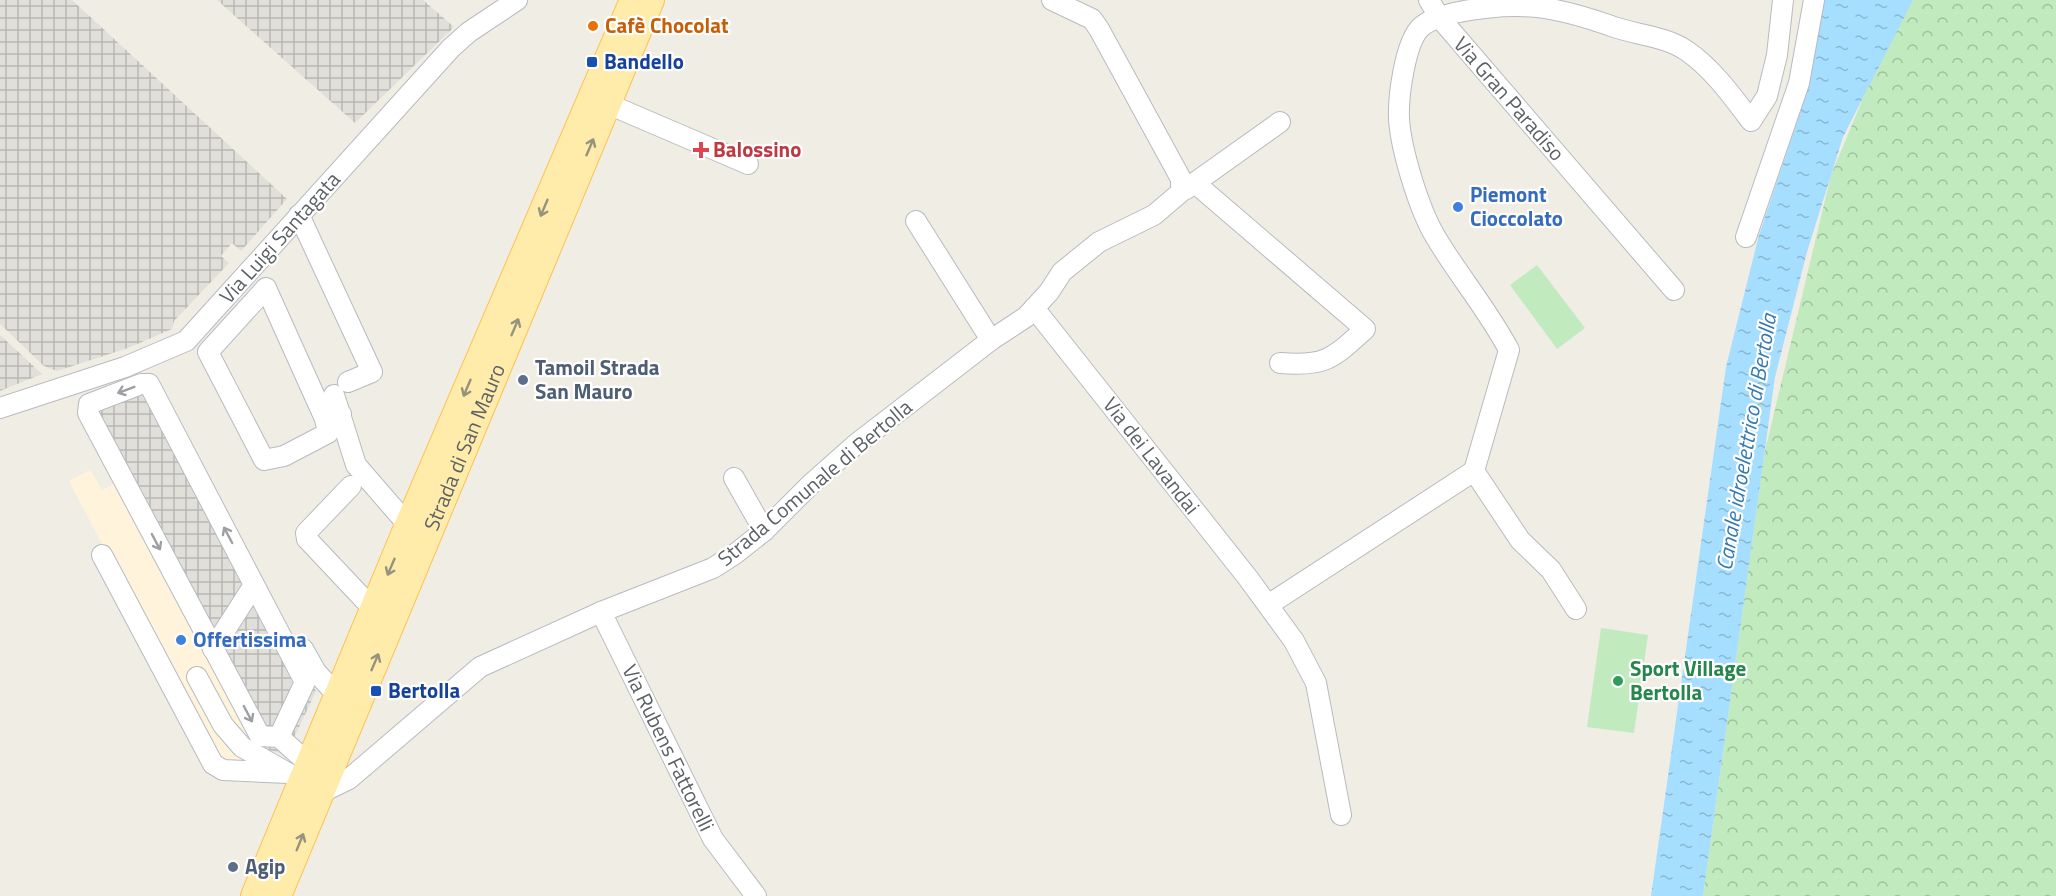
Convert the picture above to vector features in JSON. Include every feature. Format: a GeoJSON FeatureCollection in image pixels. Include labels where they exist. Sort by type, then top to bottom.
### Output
{"type":"FeatureCollection","features":[{"type":"Feature","properties":{"kind":"main road","name":"Strada di San Mauro"},"geometry":{"type":"LineString","coordinates":[[254,896],[408,525],[633,0]]}},
{"type":"Feature","properties":{"kind":"main road","name":"Strada di San Mauro"},"geometry":{"type":"LineString","coordinates":[[278,896],[303,780],[608,104],[651,0]]}},
{"type":"Feature","properties":{"kind":"street","name":"Via Luigi Santagata"},"geometry":{"type":"LineString","coordinates":[[0,408],[125,367],[186,341],[451,48],[469,32],[517,0]]}},
{"type":"Feature","properties":{"kind":"street","name":"Via Gran Paradiso"},"geometry":{"type":"LineString","coordinates":[[1474,471],[1509,350],[1492,317],[1434,235],[1414,185],[1399,118],[1405,61],[1420,28],[1434,9],[1524,2],[1576,12],[1616,28],[1653,36],[1687,50],[1728,90],[1751,121],[1767,96],[1777,55],[1783,0]]}},
{"type":"Feature","properties":{"kind":"street"},"geometry":{"type":"LineString","coordinates":[[1746,237],[1799,83],[1814,0]]}},
{"type":"Feature","properties":{"kind":"street"},"geometry":{"type":"LineString","coordinates":[[1069,2],[1092,19],[1099,29],[1188,188],[1365,329],[1331,360],[1296,364],[1280,363]]}},
{"type":"Feature","properties":{"kind":"street","name":"Via Gran Paradiso"},"geometry":{"type":"LineString","coordinates":[[1434,9],[1674,290]]}},
{"type":"Feature","properties":{"kind":"street"},"geometry":{"type":"LineString","coordinates":[[608,104],[748,164]]}},
{"type":"Feature","properties":{"kind":"street","name":"Strada Comunale di Bertolla"},"geometry":{"type":"LineString","coordinates":[[303,780],[348,779],[480,667],[601,612],[713,568],[764,531],[810,485],[855,445],[991,340],[1026,317],[1050,292],[1062,272],[1099,242],[1154,215],[1280,122]]}},
{"type":"Feature","properties":{"kind":"street","name":"Strada di San Mauro"},"geometry":{"type":"LineString","coordinates":[[299,215],[372,372],[341,388],[333,417],[356,465],[408,525]]}},
{"type":"Feature","properties":{"kind":"street"},"geometry":{"type":"LineString","coordinates":[[916,221],[991,340]]}},
{"type":"Feature","properties":{"kind":"street"},"geometry":{"type":"LineString","coordinates":[[266,288],[315,397],[333,417],[328,433],[284,456],[264,460],[208,352],[266,288]]}},
{"type":"Feature","properties":{"kind":"street","name":"Via dei Lavandai"},"geometry":{"type":"LineString","coordinates":[[1034,308],[1294,641],[1316,683],[1341,815]]}},
{"type":"Feature","properties":{"kind":"street"},"geometry":{"type":"LineString","coordinates":[[141,384],[149,384],[305,682],[279,737],[260,736],[88,413],[89,404],[141,384]]}},
{"type":"Feature","properties":{"kind":"street"},"geometry":{"type":"LineString","coordinates":[[1268,605],[1474,471],[1520,540],[1551,570],[1576,609]]}},
{"type":"Feature","properties":{"kind":"street","name":"Strada Comunale di Bertolla"},"geometry":{"type":"LineString","coordinates":[[734,478],[764,531]]}},
{"type":"Feature","properties":{"kind":"street"},"geometry":{"type":"LineString","coordinates":[[351,486],[306,533],[307,539],[373,609]]}},
{"type":"Feature","properties":{"kind":"street"},"geometry":{"type":"LineString","coordinates":[[102,555],[213,764],[223,770],[303,780]]}},
{"type":"Feature","properties":{"kind":"street"},"geometry":{"type":"LineString","coordinates":[[255,560],[316,672],[337,695]]}},
{"type":"Feature","properties":{"kind":"street"},"geometry":{"type":"LineString","coordinates":[[213,649],[255,585]]}},
{"type":"Feature","properties":{"kind":"street","name":"Via Rubens Fattorelli"},"geometry":{"type":"LineString","coordinates":[[601,612],[713,839],[742,887],[756,896]]}},
{"type":"Feature","properties":{"kind":"street"},"geometry":{"type":"LineString","coordinates":[[197,677],[223,725],[242,747],[303,780]]}},
{"type":"Feature","properties":{"kind":"street"},"geometry":{"type":"LineString","coordinates":[[279,737],[303,780]]}},
{"type":"Feature","properties":{"kind":"shaded area"},"geometry":{"type":"Polygon","coordinates":[[[0,0],[72,0],[287,199],[241,251],[232,243],[221,256],[229,263],[174,321],[172,329],[128,348],[57,371],[44,366],[0,324],[0,0]]]}},
{"type":"Feature","properties":{"kind":"shaded area"},"geometry":{"type":"Polygon","coordinates":[[[217,0],[423,0],[454,27],[355,123],[217,0]]]}},
{"type":"Feature","properties":{"kind":"shaded area"},"geometry":{"type":"Polygon","coordinates":[[[0,335],[42,374],[0,391],[0,335]]]}},
{"type":"Feature","properties":{"kind":"shaded area"},"geometry":{"type":"Polygon","coordinates":[[[153,373],[316,691],[286,755],[259,747],[79,401],[153,373]]]}},
{"type":"Feature","properties":{"kind":"shaded area"},"geometry":{"type":"Polygon","coordinates":[[[90,470],[102,490],[119,482],[259,747],[255,766],[215,759],[69,481],[90,470]]]}},
{"type":"Feature","properties":{"kind":"green space"},"geometry":{"type":"Polygon","coordinates":[[[1904,0],[2056,0],[2056,896],[1703,896],[1764,455],[1831,175],[1904,0]]]}},
{"type":"Feature","properties":{"kind":"green space"},"geometry":{"type":"Polygon","coordinates":[[[1537,265],[1585,328],[1557,349],[1510,285],[1537,265]]]}},
{"type":"Feature","properties":{"kind":"green space","name":"Sport Village Bertolla"},"geometry":{"type":"Polygon","coordinates":[[[1601,628],[1648,635],[1634,733],[1587,727],[1601,628]]]}},
{"type":"Feature","properties":{"kind":"water","name":"Canale idroelettrico di Bertolla"},"geometry":{"type":"Polygon","coordinates":[[[1820,0],[1913,0],[1843,137],[1807,252],[1775,377],[1703,896],[1651,896],[1726,367],[1759,235],[1798,119],[1820,0]]]}},
{"type":"Feature","properties":{"kind":"place","name":"Cafè Chocolat"},"geometry":{"type":"Point","coordinates":[593,26]}},
{"type":"Feature","properties":{"kind":"place","name":"Bandello"},"geometry":{"type":"Point","coordinates":[592,62]}},
{"type":"Feature","properties":{"kind":"place","name":"Balossino"},"geometry":{"type":"Point","coordinates":[701,150]}},
{"type":"Feature","properties":{"kind":"place","name":"Piemont Cioccolato"},"geometry":{"type":"Point","coordinates":[1458,207]}},
{"type":"Feature","properties":{"kind":"place","name":"Tamoil Strada San Mauro"},"geometry":{"type":"Point","coordinates":[523,380]}},
{"type":"Feature","properties":{"kind":"place","name":"Offertissima"},"geometry":{"type":"Point","coordinates":[181,640]}},
{"type":"Feature","properties":{"kind":"place","name":"Sport Village Bertolla"},"geometry":{"type":"Point","coordinates":[1618,681]}},
{"type":"Feature","properties":{"kind":"place","name":"Bertolla"},"geometry":{"type":"Point","coordinates":[376,691]}},
{"type":"Feature","properties":{"kind":"place","name":"Agip"},"geometry":{"type":"Point","coordinates":[233,867]}}]}
